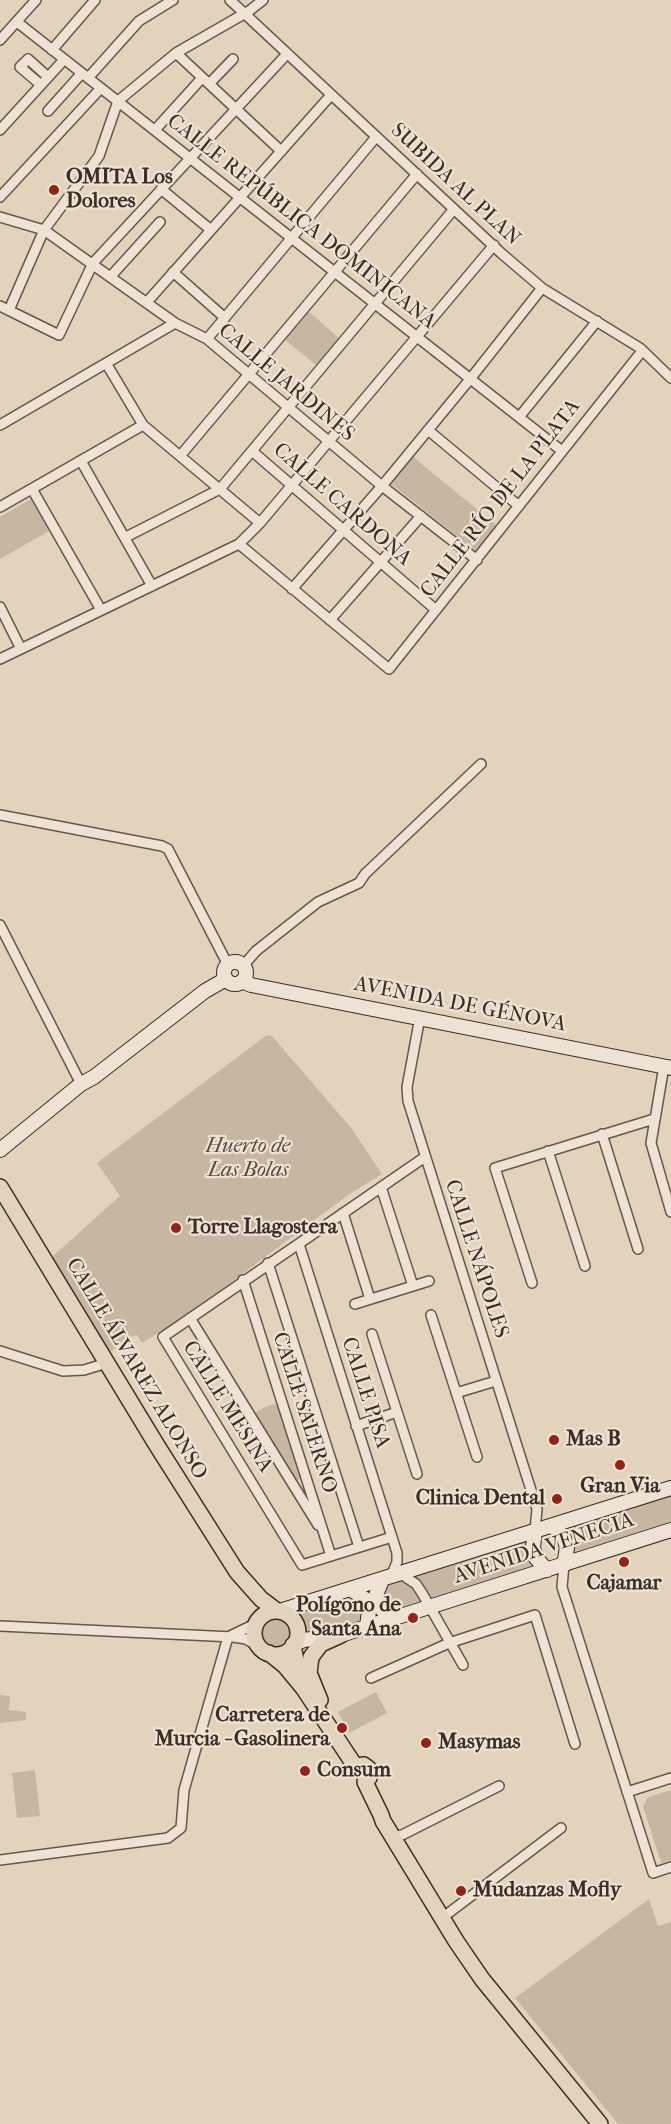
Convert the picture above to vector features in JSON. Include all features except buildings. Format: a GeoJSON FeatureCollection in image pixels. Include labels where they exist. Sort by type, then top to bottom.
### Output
{"type":"FeatureCollection","features":[{"type":"Feature","properties":{"kind":"main road","name":"CALLE ÁLVAREZ ALONSO"},"geometry":{"type":"LineString","coordinates":[[0,1187],[237,1572],[248,1596],[256,1623]]}},
{"type":"Feature","properties":{"kind":"main road","name":"CALLE ÁLVAREZ ALONSO"},"geometry":{"type":"LineString","coordinates":[[237,1572],[261,1599],[279,1611]]}},
{"type":"Feature","properties":{"kind":"main road"},"geometry":{"type":"LineString","coordinates":[[338,1738],[297,1680],[285,1666],[264,1650],[254,1635],[256,1623],[263,1614],[279,1611],[290,1616],[295,1622],[297,1634],[294,1644],[302,1677],[356,1766],[352,1771],[353,1778],[358,1782],[365,1782],[393,1837],[487,1986],[600,2124]]}},
{"type":"Feature","properties":{"kind":"main road"},"geometry":{"type":"LineString","coordinates":[[338,1738],[310,1677],[309,1665],[312,1654],[318,1647],[341,1635]]}},
{"type":"Feature","properties":{"kind":"main road"},"geometry":{"type":"LineString","coordinates":[[264,1650],[284,1653],[294,1644]]}},
{"type":"Feature","properties":{"kind":"street"},"geometry":{"type":"LineString","coordinates":[[0,40],[36,0]]}},
{"type":"Feature","properties":{"kind":"street"},"geometry":{"type":"LineString","coordinates":[[52,50],[95,0]]}},
{"type":"Feature","properties":{"kind":"street"},"geometry":{"type":"LineString","coordinates":[[48,111],[139,21],[173,0]]}},
{"type":"Feature","properties":{"kind":"street","name":"SUBIDA AL PLAN"},"geometry":{"type":"LineString","coordinates":[[230,0],[542,288],[642,351],[671,378]]}},
{"type":"Feature","properties":{"kind":"street"},"geometry":{"type":"LineString","coordinates":[[263,0],[244,14],[176,53],[118,101],[99,156],[45,230],[4,308],[59,335],[93,263],[287,54]]}},
{"type":"Feature","properties":{"kind":"street","name":"CALLE REPÚBLICA DOMINICANA"},"geometry":{"type":"LineString","coordinates":[[17,22],[562,451]]}},
{"type":"Feature","properties":{"kind":"street"},"geometry":{"type":"LineString","coordinates":[[176,53],[281,151]]}},
{"type":"Feature","properties":{"kind":"street"},"geometry":{"type":"LineString","coordinates":[[41,86],[20,68],[28,59],[48,77]]}},
{"type":"Feature","properties":{"kind":"street"},"geometry":{"type":"LineString","coordinates":[[155,130],[205,81],[232,59]]}},
{"type":"Feature","properties":{"kind":"street"},"geometry":{"type":"LineString","coordinates":[[0,130],[61,63]]}},
{"type":"Feature","properties":{"kind":"street"},"geometry":{"type":"LineString","coordinates":[[0,197],[101,88]]}},
{"type":"Feature","properties":{"kind":"street"},"geometry":{"type":"LineString","coordinates":[[147,302],[331,95]]}},
{"type":"Feature","properties":{"kind":"street"},"geometry":{"type":"LineString","coordinates":[[207,339],[376,137]]}},
{"type":"Feature","properties":{"kind":"street"},"geometry":{"type":"LineString","coordinates":[[180,456],[417,174]]}},
{"type":"Feature","properties":{"kind":"street"},"geometry":{"type":"LineString","coordinates":[[161,189],[211,230]]}},
{"type":"Feature","properties":{"kind":"street"},"geometry":{"type":"LineString","coordinates":[[126,537],[220,489],[454,208]]}},
{"type":"Feature","properties":{"kind":"street","name":"CALLE JARDINES"},"geometry":{"type":"LineString","coordinates":[[0,217],[45,230],[175,323],[207,339],[328,442],[477,560]]}},
{"type":"Feature","properties":{"kind":"street"},"geometry":{"type":"LineString","coordinates":[[111,276],[160,222]]}},
{"type":"Feature","properties":{"kind":"street"},"geometry":{"type":"LineString","coordinates":[[0,659],[238,544],[260,523],[419,337],[494,245]]}},
{"type":"Feature","properties":{"kind":"street"},"geometry":{"type":"LineString","coordinates":[[173,272],[225,318]]}},
{"type":"Feature","properties":{"kind":"street"},"geometry":{"type":"LineString","coordinates":[[292,589],[382,486],[542,288]]}},
{"type":"Feature","properties":{"kind":"street"},"geometry":{"type":"LineString","coordinates":[[520,416],[597,321]]}},
{"type":"Feature","properties":{"kind":"street"},"geometry":{"type":"LineString","coordinates":[[0,425],[175,323]]}},
{"type":"Feature","properties":{"kind":"street","name":"CALLE RÍO DE LA PLATA"},"geometry":{"type":"LineString","coordinates":[[330,620],[389,669],[642,351]]}},
{"type":"Feature","properties":{"kind":"street"},"geometry":{"type":"LineString","coordinates":[[106,363],[142,425],[260,523]]}},
{"type":"Feature","properties":{"kind":"street"},"geometry":{"type":"LineString","coordinates":[[0,507],[142,425]]}},
{"type":"Feature","properties":{"kind":"street"},"geometry":{"type":"LineString","coordinates":[[428,430],[519,506]]}},
{"type":"Feature","properties":{"kind":"street","name":"CALLE CARDONA"},"geometry":{"type":"LineString","coordinates":[[252,451],[436,610]]}},
{"type":"Feature","properties":{"kind":"street"},"geometry":{"type":"LineString","coordinates":[[81,461],[152,586]]}},
{"type":"Feature","properties":{"kind":"street"},"geometry":{"type":"LineString","coordinates":[[32,489],[101,610]]}},
{"type":"Feature","properties":{"kind":"street"},"geometry":{"type":"LineString","coordinates":[[238,544],[330,620],[421,516]]}},
{"type":"Feature","properties":{"kind":"street"},"geometry":{"type":"LineString","coordinates":[[0,607],[21,649]]}},
{"type":"Feature","properties":{"kind":"street"},"geometry":{"type":"LineString","coordinates":[[0,815],[168,849],[234,983],[256,951],[318,902],[359,883],[364,874],[481,764]]}},
{"type":"Feature","properties":{"kind":"street"},"geometry":{"type":"LineString","coordinates":[[0,925],[81,1084]]}},
{"type":"Feature","properties":{"kind":"street"},"geometry":{"type":"LineString","coordinates":[[0,1150],[81,1084],[94,1077],[205,991],[236,962],[243,973]]}},
{"type":"Feature","properties":{"kind":"street","name":"AVENIDA DE GÉNOVA"},"geometry":{"type":"LineString","coordinates":[[243,973],[254,986],[667,1067]]}},
{"type":"Feature","properties":{"kind":"street","name":"CALLE NÁPOLES"},"geometry":{"type":"LineString","coordinates":[[420,1017],[407,1096],[537,1509],[535,1531]]}},
{"type":"Feature","properties":{"kind":"street"},"geometry":{"type":"LineString","coordinates":[[667,1067],[651,1136],[652,1151],[671,1212]]}},
{"type":"Feature","properties":{"kind":"street"},"geometry":{"type":"LineString","coordinates":[[532,1283],[495,1168],[654,1119]]}},
{"type":"Feature","properties":{"kind":"street"},"geometry":{"type":"LineString","coordinates":[[0,1142],[13,1138],[31,1127]]}},
{"type":"Feature","properties":{"kind":"street"},"geometry":{"type":"LineString","coordinates":[[0,1160],[20,1144],[31,1127]]}},
{"type":"Feature","properties":{"kind":"street"},"geometry":{"type":"LineString","coordinates":[[602,1134],[638,1249]]}},
{"type":"Feature","properties":{"kind":"street"},"geometry":{"type":"LineString","coordinates":[[549,1151],[585,1266]]}},
{"type":"Feature","properties":{"kind":"street","name":"CALLE MESINA"},"geometry":{"type":"LineString","coordinates":[[392,1536],[302,1565],[163,1337],[425,1157]]}},
{"type":"Feature","properties":{"kind":"street"},"geometry":{"type":"LineString","coordinates":[[381,1187],[413,1286]]}},
{"type":"Feature","properties":{"kind":"street"},"geometry":{"type":"LineString","coordinates":[[343,1213],[370,1299]]}},
{"type":"Feature","properties":{"kind":"street","name":"CALLE PISA"},"geometry":{"type":"LineString","coordinates":[[299,1244],[397,1553]]}},
{"type":"Feature","properties":{"kind":"street"},"geometry":{"type":"LineString","coordinates":[[268,1263],[359,1547]]}},
{"type":"Feature","properties":{"kind":"street","name":"CALLE SALERNO"},"geometry":{"type":"LineString","coordinates":[[243,1281],[331,1556]]}},
{"type":"Feature","properties":{"kind":"street"},"geometry":{"type":"LineString","coordinates":[[355,1304],[429,1281]]}},
{"type":"Feature","properties":{"kind":"street"},"geometry":{"type":"LineString","coordinates":[[431,1315],[477,1457]]}},
{"type":"Feature","properties":{"kind":"street"},"geometry":{"type":"LineString","coordinates":[[190,1318],[325,1537]]}},
{"type":"Feature","properties":{"kind":"street"},"geometry":{"type":"LineString","coordinates":[[372,1334],[417,1474]]}},
{"type":"Feature","properties":{"kind":"street"},"geometry":{"type":"LineString","coordinates":[[0,1351],[63,1371],[84,1370],[107,1363]]}},
{"type":"Feature","properties":{"kind":"street"},"geometry":{"type":"LineString","coordinates":[[456,1394],[496,1381]]}},
{"type":"Feature","properties":{"kind":"street"},"geometry":{"type":"LineString","coordinates":[[356,1425],[397,1412]]}},
{"type":"Feature","properties":{"kind":"street","name":"AVENIDA VENECIA"},"geometry":{"type":"LineString","coordinates":[[279,1611],[352,1590],[671,1488]]}},
{"type":"Feature","properties":{"kind":"street","name":"CALLE NÁPOLES"},"geometry":{"type":"LineString","coordinates":[[537,1509],[552,1526]]}},
{"type":"Feature","properties":{"kind":"street"},"geometry":{"type":"LineString","coordinates":[[552,1526],[564,1538],[567,1548],[562,1587],[653,1873],[671,1867]]}},
{"type":"Feature","properties":{"kind":"street","name":"AVENIDA VENECIA"},"geometry":{"type":"LineString","coordinates":[[294,1644],[304,1640],[341,1635],[391,1620],[671,1530]]}},
{"type":"Feature","properties":{"kind":"street"},"geometry":{"type":"LineString","coordinates":[[535,1531],[533,1547],[536,1558],[562,1587]]}},
{"type":"Feature","properties":{"kind":"street"},"geometry":{"type":"LineString","coordinates":[[397,1553],[409,1565],[420,1568]]}},
{"type":"Feature","properties":{"kind":"street"},"geometry":{"type":"LineString","coordinates":[[391,1620],[379,1606],[376,1595],[396,1567],[397,1553]]}},
{"type":"Feature","properties":{"kind":"street"},"geometry":{"type":"LineString","coordinates":[[390,1578],[416,1584],[463,1665]]}},
{"type":"Feature","properties":{"kind":"street"},"geometry":{"type":"LineString","coordinates":[[352,1590],[364,1599],[369,1611],[367,1627]]}},
{"type":"Feature","properties":{"kind":"street"},"geometry":{"type":"LineString","coordinates":[[371,1678],[449,1643],[535,1615],[575,1744]]}},
{"type":"Feature","properties":{"kind":"street"},"geometry":{"type":"LineString","coordinates":[[0,1860],[168,1838],[181,1828],[184,1790],[228,1637],[256,1623]]}},
{"type":"Feature","properties":{"kind":"street"},"geometry":{"type":"LineString","coordinates":[[0,1626],[228,1637],[246,1639],[264,1650]]}},
{"type":"Feature","properties":{"kind":"street"},"geometry":{"type":"LineString","coordinates":[[627,1792],[671,1778]]}},
{"type":"Feature","properties":{"kind":"street"},"geometry":{"type":"LineString","coordinates":[[393,1837],[402,1835],[499,1786]]}},
{"type":"Feature","properties":{"kind":"street"},"geometry":{"type":"LineString","coordinates":[[442,1918],[561,1828]]}},
{"type":"Feature","properties":{"kind":"green space"},"geometry":{"type":"Polygon","coordinates":[[[307,310],[340,339],[317,366],[283,338],[307,310]]]}},
{"type":"Feature","properties":{"kind":"green space"},"geometry":{"type":"Polygon","coordinates":[[[412,456],[501,529],[481,555],[390,483],[412,456]]]}},
{"type":"Feature","properties":{"kind":"green space"},"geometry":{"type":"Polygon","coordinates":[[[31,499],[49,531],[0,559],[0,517],[31,499]]]}},
{"type":"Feature","properties":{"kind":"green space","name":"Huerto de Las Bolas"},"geometry":{"type":"Polygon","coordinates":[[[267,1035],[272,1036],[352,1129],[382,1174],[348,1195],[171,1325],[142,1343],[137,1335],[132,1337],[130,1335],[110,1352],[52,1257],[120,1196],[97,1163],[267,1035]]]}},
{"type":"Feature","properties":{"kind":"green space"},"geometry":{"type":"Polygon","coordinates":[[[279,1403],[302,1477],[297,1481],[293,1481],[253,1414],[279,1403]]]}},
{"type":"Feature","properties":{"kind":"green space"},"geometry":{"type":"Polygon","coordinates":[[[671,1494],[671,1525],[571,1557],[574,1546],[573,1538],[562,1529],[671,1494]]]}},
{"type":"Feature","properties":{"kind":"green space"},"geometry":{"type":"Polygon","coordinates":[[[528,1538],[527,1558],[536,1568],[432,1602],[415,1575],[528,1538]]]}},
{"type":"Feature","properties":{"kind":"green space"},"geometry":{"type":"Polygon","coordinates":[[[399,1580],[414,1587],[423,1605],[392,1612],[383,1604],[383,1586],[399,1580]]]}},
{"type":"Feature","properties":{"kind":"green space"},"geometry":{"type":"Polygon","coordinates":[[[351,1596],[363,1605],[362,1623],[306,1636],[303,1623],[296,1612],[351,1596]]]}},
{"type":"Feature","properties":{"kind":"green space"},"geometry":{"type":"Polygon","coordinates":[[[275,1618],[286,1622],[290,1633],[286,1644],[275,1648],[264,1644],[260,1633],[264,1622],[275,1618]]]}},
{"type":"Feature","properties":{"kind":"green space"},"geometry":{"type":"Polygon","coordinates":[[[376,1692],[387,1713],[349,1733],[338,1712],[376,1692]]]}},
{"type":"Feature","properties":{"kind":"green space"},"geometry":{"type":"Polygon","coordinates":[[[0,1695],[10,1696],[9,1710],[26,1712],[26,1720],[0,1723],[0,1695]]]}},
{"type":"Feature","properties":{"kind":"green space"},"geometry":{"type":"Polygon","coordinates":[[[35,1770],[40,1816],[17,1818],[12,1773],[35,1770]]]}},
{"type":"Feature","properties":{"kind":"green space"},"geometry":{"type":"Polygon","coordinates":[[[671,1790],[671,1860],[661,1863],[643,1806],[648,1797],[671,1790]]]}},
{"type":"Feature","properties":{"kind":"green space"},"geometry":{"type":"Polygon","coordinates":[[[649,1899],[658,1926],[671,1922],[671,2124],[618,2124],[515,1998],[649,1899]]]}},
{"type":"Feature","properties":{"kind":"place","name":"OMITA Los Dolores"},"geometry":{"type":"Point","coordinates":[54,190]}},
{"type":"Feature","properties":{"kind":"place","name":"Torre Llagostera"},"geometry":{"type":"Point","coordinates":[176,1228]}},
{"type":"Feature","properties":{"kind":"place","name":"Mas B"},"geometry":{"type":"Point","coordinates":[554,1440]}},
{"type":"Feature","properties":{"kind":"place","name":"Gran Via"},"geometry":{"type":"Point","coordinates":[620,1465]}},
{"type":"Feature","properties":{"kind":"place","name":"Clinica Dental"},"geometry":{"type":"Point","coordinates":[557,1499]}},
{"type":"Feature","properties":{"kind":"place","name":"Cajamar"},"geometry":{"type":"Point","coordinates":[624,1562]}},
{"type":"Feature","properties":{"kind":"place","name":"Polígono de Santa Ana"},"geometry":{"type":"Point","coordinates":[413,1618]}},
{"type":"Feature","properties":{"kind":"place","name":"Carretera de Murcia - Gasolinera"},"geometry":{"type":"Point","coordinates":[342,1728]}},
{"type":"Feature","properties":{"kind":"place","name":"Masymas"},"geometry":{"type":"Point","coordinates":[426,1743]}},
{"type":"Feature","properties":{"kind":"place","name":"Consum"},"geometry":{"type":"Point","coordinates":[305,1771]}},
{"type":"Feature","properties":{"kind":"place","name":"Mudanzas Mofly"},"geometry":{"type":"Point","coordinates":[461,1891]}}]}
